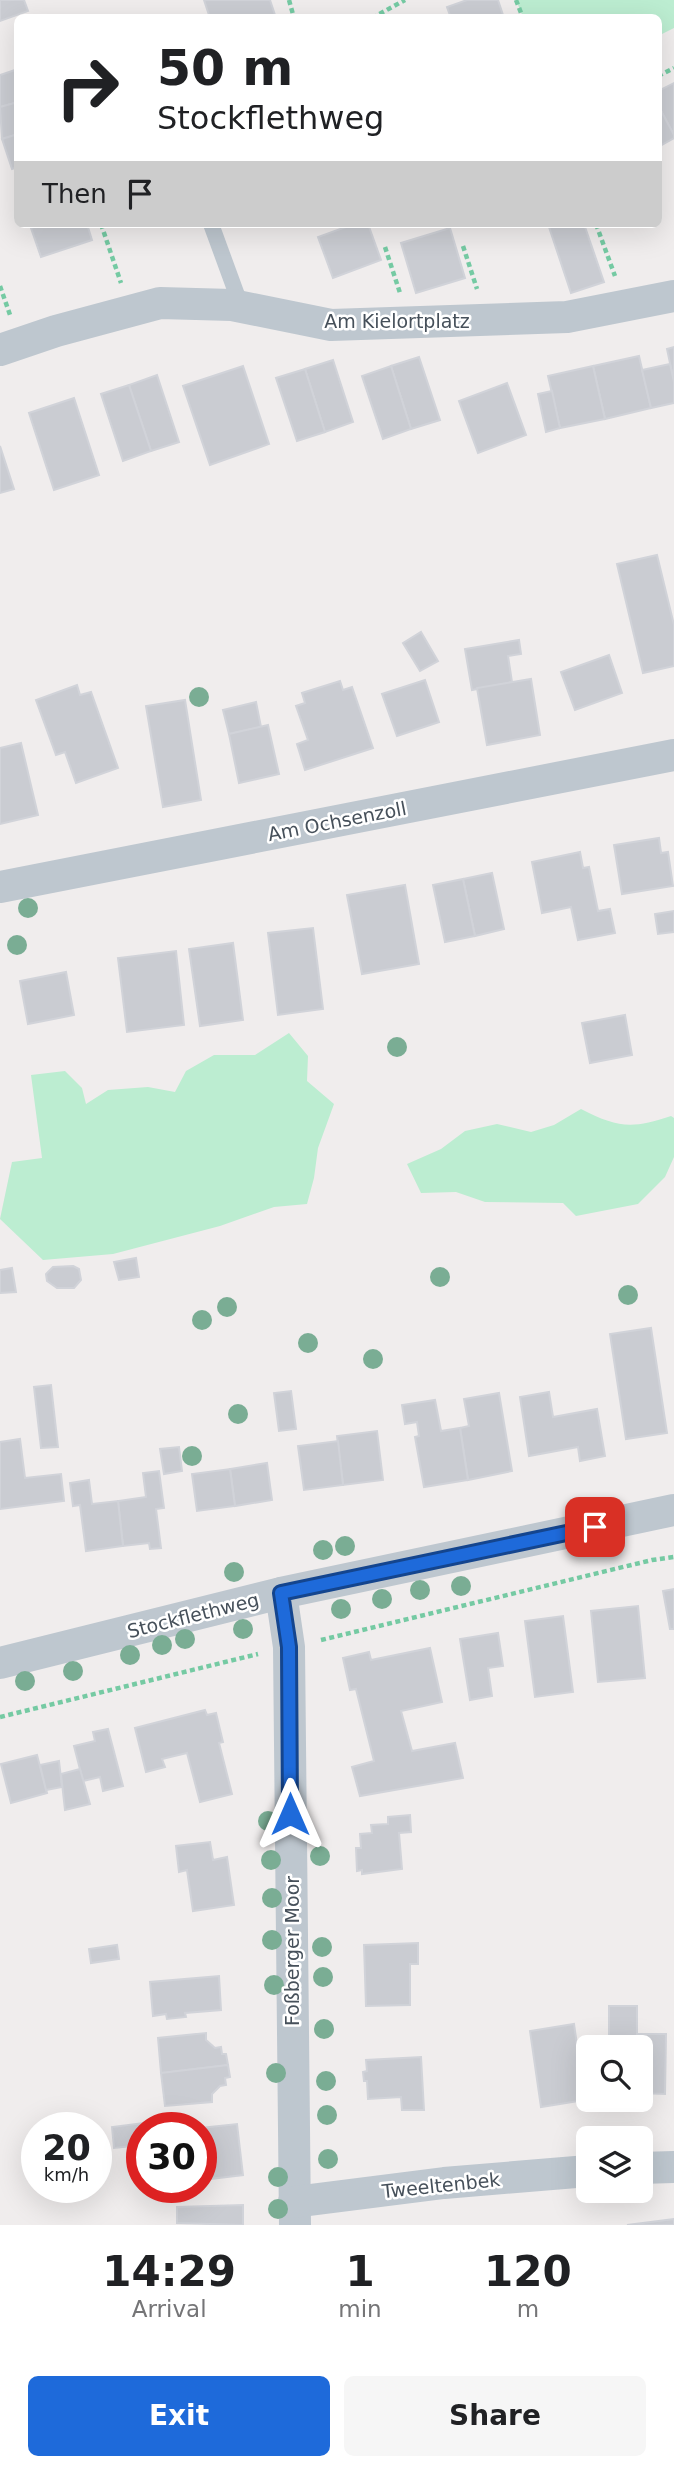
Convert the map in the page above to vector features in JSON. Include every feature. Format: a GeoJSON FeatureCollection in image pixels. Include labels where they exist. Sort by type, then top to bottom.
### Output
{"type":"FeatureCollection","features":[{"type":"Feature","properties":{"kind":"street","name":"Am Kielortplatz"},"geometry":{"type":"LineString","coordinates":[[0,350],[56,331],[160,303],[241,306],[331,326],[567,317],[674,296]]}},
{"type":"Feature","properties":{"kind":"street","name":"Am Ochsenzoll"},"geometry":{"type":"LineString","coordinates":[[0,887],[674,755]]}},
{"type":"Feature","properties":{"kind":"street","name":"Stockflethweg"},"geometry":{"type":"LineString","coordinates":[[0,1663],[281,1593],[674,1510]]}},
{"type":"Feature","properties":{"kind":"street","name":"Foßberger Moor"},"geometry":{"type":"LineString","coordinates":[[281,1593],[289,1647],[294,2214]]}},
{"type":"Feature","properties":{"kind":"street"},"geometry":{"type":"LineString","coordinates":[[653,2168],[674,2167]]}},
{"type":"Feature","properties":{"kind":"street","name":"Tweeltenbek"},"geometry":{"type":"LineString","coordinates":[[294,2214],[444,2183],[576,2172]]}},
{"type":"Feature","properties":{"kind":"lane"},"geometry":{"type":"LineString","coordinates":[[212,228],[241,306]]}},
{"type":"Feature","properties":{"kind":"path"},"geometry":{"type":"LineString","coordinates":[[379,14],[405,0]]}},
{"type":"Feature","properties":{"kind":"path"},"geometry":{"type":"LineString","coordinates":[[102,228],[131,311]]}},
{"type":"Feature","properties":{"kind":"path"},"geometry":{"type":"LineString","coordinates":[[597,228],[625,307]]}},
{"type":"Feature","properties":{"kind":"path"},"geometry":{"type":"LineString","coordinates":[[464,246],[487,320]]}},
{"type":"Feature","properties":{"kind":"path"},"geometry":{"type":"LineString","coordinates":[[384,247],[410,323]]}},
{"type":"Feature","properties":{"kind":"path"},"geometry":{"type":"LineString","coordinates":[[0,1717],[639,1563],[674,1557]]}},
{"type":"Feature","properties":{"kind":"green space"},"geometry":{"type":"Polygon","coordinates":[[[516,0],[674,0],[674,28],[662,34],[662,14],[522,14],[516,0]]]}},
{"type":"Feature","properties":{"kind":"green space"},"geometry":{"type":"Polygon","coordinates":[[[289,1033],[308,1056],[307,1081],[334,1104],[318,1148],[307,1204],[274,1207],[220,1226],[113,1254],[43,1260],[0,1219],[12,1162],[42,1158],[31,1075],[65,1071],[82,1088],[86,1104],[108,1090],[148,1087],[175,1092],[186,1071],[214,1055],[255,1055],[289,1033]]]}},
{"type":"Feature","properties":{"kind":"green space"},"geometry":{"type":"Polygon","coordinates":[[[581,1109],[615,1123],[635,1125],[671,1116],[674,1118],[674,1157],[665,1177],[638,1204],[576,1216],[563,1203],[485,1202],[456,1192],[421,1193],[407,1164],[441,1149],[465,1131],[497,1124],[531,1132],[554,1125],[581,1109]]]}},
{"type":"Feature","properties":{"kind":"building"},"geometry":{"type":"Polygon","coordinates":[[[0,0],[24,0],[28,11],[0,21],[0,0]]]}},
{"type":"Feature","properties":{"kind":"building"},"geometry":{"type":"Polygon","coordinates":[[[204,0],[270,0],[275,14],[209,14],[204,0]]]}},
{"type":"Feature","properties":{"kind":"building"},"geometry":{"type":"Polygon","coordinates":[[[467,0],[498,0],[503,14],[450,14],[447,7],[467,0]]]}},
{"type":"Feature","properties":{"kind":"building"},"geometry":{"type":"Polygon","coordinates":[[[14,70],[14,103],[0,107],[0,75],[14,70]]]}},
{"type":"Feature","properties":{"kind":"building"},"geometry":{"type":"Polygon","coordinates":[[[674,83],[674,135],[662,112],[662,89],[674,83]]]}},
{"type":"Feature","properties":{"kind":"building"},"geometry":{"type":"Polygon","coordinates":[[[14,103],[14,135],[2,139],[0,107],[14,103]]]}},
{"type":"Feature","properties":{"kind":"building"},"geometry":{"type":"Polygon","coordinates":[[[662,112],[674,135],[674,138],[662,145],[662,112]]]}},
{"type":"Feature","properties":{"kind":"building"},"geometry":{"type":"Polygon","coordinates":[[[14,135],[14,168],[12,169],[2,139],[14,135]]]}},
{"type":"Feature","properties":{"kind":"building"},"geometry":{"type":"Polygon","coordinates":[[[31,228],[88,228],[92,240],[41,257],[31,228]]]}},
{"type":"Feature","properties":{"kind":"building"},"geometry":{"type":"Polygon","coordinates":[[[343,228],[369,228],[381,260],[333,278],[318,237],[343,228]]]}},
{"type":"Feature","properties":{"kind":"building"},"geometry":{"type":"Polygon","coordinates":[[[450,228],[465,278],[416,293],[401,243],[450,228]]]}},
{"type":"Feature","properties":{"kind":"building"},"geometry":{"type":"Polygon","coordinates":[[[549,228],[585,228],[604,282],[571,293],[549,228]]]}},
{"type":"Feature","properties":{"kind":"building"},"geometry":{"type":"Polygon","coordinates":[[[674,347],[674,382],[667,349],[674,347]]]}},
{"type":"Feature","properties":{"kind":"building"},"geometry":{"type":"Polygon","coordinates":[[[639,356],[651,408],[605,419],[593,366],[639,356]]]}},
{"type":"Feature","properties":{"kind":"building"},"geometry":{"type":"Polygon","coordinates":[[[419,357],[440,420],[411,429],[391,366],[419,357]]]}},
{"type":"Feature","properties":{"kind":"building"},"geometry":{"type":"Polygon","coordinates":[[[333,360],[353,422],[325,432],[305,369],[333,360]]]}},
{"type":"Feature","properties":{"kind":"building"},"geometry":{"type":"Polygon","coordinates":[[[670,364],[674,382],[674,403],[651,408],[642,370],[670,364]]]}},
{"type":"Feature","properties":{"kind":"building"},"geometry":{"type":"Polygon","coordinates":[[[243,366],[269,444],[210,465],[183,386],[243,366]]]}},
{"type":"Feature","properties":{"kind":"building"},"geometry":{"type":"Polygon","coordinates":[[[391,366],[411,429],[383,439],[362,376],[391,366]]]}},
{"type":"Feature","properties":{"kind":"building"},"geometry":{"type":"Polygon","coordinates":[[[593,366],[605,419],[560,428],[548,376],[593,366]]]}},
{"type":"Feature","properties":{"kind":"building"},"geometry":{"type":"Polygon","coordinates":[[[305,369],[325,432],[297,441],[276,378],[305,369]]]}},
{"type":"Feature","properties":{"kind":"building"},"geometry":{"type":"Polygon","coordinates":[[[157,375],[179,442],[151,451],[129,385],[157,375]]]}},
{"type":"Feature","properties":{"kind":"building"},"geometry":{"type":"Polygon","coordinates":[[[507,383],[526,435],[478,453],[459,401],[507,383]]]}},
{"type":"Feature","properties":{"kind":"building"},"geometry":{"type":"Polygon","coordinates":[[[129,385],[151,451],[123,461],[101,394],[129,385]]]}},
{"type":"Feature","properties":{"kind":"building"},"geometry":{"type":"Polygon","coordinates":[[[552,391],[560,428],[546,432],[538,394],[552,391]]]}},
{"type":"Feature","properties":{"kind":"building"},"geometry":{"type":"Polygon","coordinates":[[[74,398],[99,475],[54,490],[29,413],[74,398]]]}},
{"type":"Feature","properties":{"kind":"building"},"geometry":{"type":"Polygon","coordinates":[[[0,446],[14,489],[0,493],[0,446]]]}},
{"type":"Feature","properties":{"kind":"building"},"geometry":{"type":"Polygon","coordinates":[[[657,555],[674,625],[674,666],[643,673],[617,564],[657,555]]]}},
{"type":"Feature","properties":{"kind":"building"},"geometry":{"type":"Polygon","coordinates":[[[421,632],[438,661],[420,671],[403,643],[421,632]]]}},
{"type":"Feature","properties":{"kind":"building"},"geometry":{"type":"Polygon","coordinates":[[[519,640],[521,654],[508,656],[512,682],[472,690],[465,649],[519,640]]]}},
{"type":"Feature","properties":{"kind":"building"},"geometry":{"type":"Polygon","coordinates":[[[609,655],[622,693],[575,710],[561,672],[609,655]]]}},
{"type":"Feature","properties":{"kind":"building"},"geometry":{"type":"Polygon","coordinates":[[[531,679],[540,735],[487,745],[477,688],[531,679]]]}},
{"type":"Feature","properties":{"kind":"building"},"geometry":{"type":"Polygon","coordinates":[[[425,680],[439,722],[397,736],[382,694],[425,680]]]}},
{"type":"Feature","properties":{"kind":"building"},"geometry":{"type":"Polygon","coordinates":[[[340,681],[343,690],[352,687],[373,748],[305,770],[297,744],[308,740],[296,706],[305,703],[302,693],[340,681]]]}},
{"type":"Feature","properties":{"kind":"building"},"geometry":{"type":"Polygon","coordinates":[[[77,685],[80,695],[91,692],[118,768],[76,783],[65,752],[56,755],[36,700],[77,685]]]}},
{"type":"Feature","properties":{"kind":"building"},"geometry":{"type":"Polygon","coordinates":[[[185,700],[201,800],[163,807],[146,706],[185,700]]]}},
{"type":"Feature","properties":{"kind":"building"},"geometry":{"type":"Polygon","coordinates":[[[256,702],[261,727],[229,734],[223,710],[256,702]]]}},
{"type":"Feature","properties":{"kind":"building"},"geometry":{"type":"Polygon","coordinates":[[[268,725],[279,774],[239,783],[229,734],[268,725]]]}},
{"type":"Feature","properties":{"kind":"building"},"geometry":{"type":"Polygon","coordinates":[[[21,743],[38,815],[0,824],[0,748],[21,743]]]}},
{"type":"Feature","properties":{"kind":"building"},"geometry":{"type":"Polygon","coordinates":[[[659,838],[661,853],[668,852],[673,886],[622,894],[614,845],[659,838]]]}},
{"type":"Feature","properties":{"kind":"building"},"geometry":{"type":"Polygon","coordinates":[[[580,852],[583,868],[589,867],[598,911],[610,909],[615,933],[578,940],[571,907],[542,913],[532,862],[580,852]]]}},
{"type":"Feature","properties":{"kind":"building"},"geometry":{"type":"Polygon","coordinates":[[[492,873],[504,929],[475,936],[463,879],[492,873]]]}},
{"type":"Feature","properties":{"kind":"building"},"geometry":{"type":"Polygon","coordinates":[[[463,879],[475,936],[445,942],[433,885],[463,879]]]}},
{"type":"Feature","properties":{"kind":"building"},"geometry":{"type":"Polygon","coordinates":[[[405,885],[419,964],[362,974],[347,895],[405,885]]]}},
{"type":"Feature","properties":{"kind":"building"},"geometry":{"type":"Polygon","coordinates":[[[674,911],[674,932],[658,934],[655,914],[674,911]]]}},
{"type":"Feature","properties":{"kind":"building"},"geometry":{"type":"Polygon","coordinates":[[[313,928],[323,1009],[278,1015],[268,933],[313,928]]]}},
{"type":"Feature","properties":{"kind":"building"},"geometry":{"type":"Polygon","coordinates":[[[233,943],[243,1020],[200,1026],[189,949],[233,943]]]}},
{"type":"Feature","properties":{"kind":"building"},"geometry":{"type":"Polygon","coordinates":[[[176,951],[184,1025],[127,1032],[118,958],[176,951]]]}},
{"type":"Feature","properties":{"kind":"building"},"geometry":{"type":"Polygon","coordinates":[[[66,972],[74,1015],[28,1024],[20,981],[66,972]]]}},
{"type":"Feature","properties":{"kind":"building"},"geometry":{"type":"Polygon","coordinates":[[[625,1015],[632,1055],[590,1063],[582,1023],[625,1015]]]}},
{"type":"Feature","properties":{"kind":"building"},"geometry":{"type":"Polygon","coordinates":[[[136,1258],[139,1277],[119,1280],[114,1262],[136,1258]]]}},
{"type":"Feature","properties":{"kind":"building"},"geometry":{"type":"Polygon","coordinates":[[[73,1266],[79,1269],[81,1280],[74,1288],[57,1288],[47,1281],[46,1274],[53,1267],[73,1266]]]}},
{"type":"Feature","properties":{"kind":"building"},"geometry":{"type":"Polygon","coordinates":[[[12,1268],[16,1292],[0,1293],[0,1270],[12,1268]]]}},
{"type":"Feature","properties":{"kind":"building"},"geometry":{"type":"Polygon","coordinates":[[[651,1328],[667,1433],[626,1439],[610,1334],[651,1328]]]}},
{"type":"Feature","properties":{"kind":"building"},"geometry":{"type":"Polygon","coordinates":[[[51,1385],[58,1447],[41,1448],[34,1387],[51,1385]]]}},
{"type":"Feature","properties":{"kind":"building"},"geometry":{"type":"Polygon","coordinates":[[[291,1391],[296,1429],[279,1431],[274,1393],[291,1391]]]}},
{"type":"Feature","properties":{"kind":"building"},"geometry":{"type":"Polygon","coordinates":[[[549,1392],[553,1417],[597,1409],[605,1456],[580,1461],[578,1447],[529,1456],[520,1397],[549,1392]]]}},
{"type":"Feature","properties":{"kind":"building"},"geometry":{"type":"Polygon","coordinates":[[[499,1393],[512,1471],[468,1480],[460,1428],[469,1426],[464,1399],[499,1393]]]}},
{"type":"Feature","properties":{"kind":"building"},"geometry":{"type":"Polygon","coordinates":[[[435,1400],[441,1431],[460,1428],[468,1480],[424,1487],[415,1437],[419,1436],[417,1422],[405,1424],[402,1405],[435,1400]]]}},
{"type":"Feature","properties":{"kind":"building"},"geometry":{"type":"Polygon","coordinates":[[[377,1431],[383,1480],[343,1485],[337,1436],[377,1431]]]}},
{"type":"Feature","properties":{"kind":"building"},"geometry":{"type":"Polygon","coordinates":[[[20,1439],[25,1478],[61,1474],[64,1501],[0,1509],[0,1442],[20,1439]]]}},
{"type":"Feature","properties":{"kind":"building"},"geometry":{"type":"Polygon","coordinates":[[[338,1441],[343,1485],[304,1490],[298,1446],[338,1441]]]}},
{"type":"Feature","properties":{"kind":"building"},"geometry":{"type":"Polygon","coordinates":[[[179,1447],[182,1471],[164,1474],[160,1449],[179,1447]]]}},
{"type":"Feature","properties":{"kind":"building"},"geometry":{"type":"Polygon","coordinates":[[[267,1463],[272,1500],[235,1506],[230,1469],[267,1463]]]}},
{"type":"Feature","properties":{"kind":"building"},"geometry":{"type":"Polygon","coordinates":[[[230,1469],[235,1506],[197,1511],[192,1474],[230,1469]]]}},
{"type":"Feature","properties":{"kind":"building"},"geometry":{"type":"Polygon","coordinates":[[[159,1471],[164,1508],[156,1509],[161,1548],[150,1549],[149,1543],[123,1546],[118,1501],[146,1497],[143,1473],[159,1471]]]}},
{"type":"Feature","properties":{"kind":"building"},"geometry":{"type":"Polygon","coordinates":[[[89,1480],[92,1504],[118,1501],[123,1546],[86,1551],[80,1505],[73,1506],[70,1483],[89,1480]]]}},
{"type":"Feature","properties":{"kind":"building"},"geometry":{"type":"Polygon","coordinates":[[[674,1589],[674,1629],[670,1629],[663,1591],[674,1589]]]}},
{"type":"Feature","properties":{"kind":"building"},"geometry":{"type":"Polygon","coordinates":[[[638,1606],[645,1678],[598,1682],[591,1611],[638,1606]]]}},
{"type":"Feature","properties":{"kind":"building"},"geometry":{"type":"Polygon","coordinates":[[[563,1616],[573,1692],[535,1697],[525,1621],[563,1616]]]}},
{"type":"Feature","properties":{"kind":"building"},"geometry":{"type":"Polygon","coordinates":[[[498,1633],[503,1666],[488,1668],[492,1696],[470,1700],[460,1639],[498,1633]]]}},
{"type":"Feature","properties":{"kind":"building"},"geometry":{"type":"Polygon","coordinates":[[[430,1648],[442,1702],[401,1711],[412,1751],[455,1743],[463,1778],[360,1796],[352,1767],[374,1761],[356,1689],[350,1690],[343,1658],[369,1652],[371,1660],[430,1648]]]}},
{"type":"Feature","properties":{"kind":"building"},"geometry":{"type":"Polygon","coordinates":[[[205,1710],[207,1715],[216,1713],[223,1742],[219,1743],[232,1794],[200,1802],[187,1753],[162,1759],[165,1767],[146,1772],[135,1728],[205,1710]]]}},
{"type":"Feature","properties":{"kind":"building"},"geometry":{"type":"Polygon","coordinates":[[[108,1729],[123,1786],[103,1791],[100,1777],[83,1781],[74,1746],[95,1741],[93,1732],[108,1729]]]}},
{"type":"Feature","properties":{"kind":"building"},"geometry":{"type":"Polygon","coordinates":[[[37,1755],[47,1793],[11,1803],[1,1764],[37,1755]]]}},
{"type":"Feature","properties":{"kind":"building"},"geometry":{"type":"Polygon","coordinates":[[[59,1761],[62,1787],[46,1790],[40,1765],[59,1761]]]}},
{"type":"Feature","properties":{"kind":"building"},"geometry":{"type":"Polygon","coordinates":[[[80,1769],[90,1804],[65,1810],[61,1774],[80,1769]]]}},
{"type":"Feature","properties":{"kind":"building"},"geometry":{"type":"Polygon","coordinates":[[[410,1815],[411,1832],[399,1833],[402,1869],[362,1874],[362,1870],[357,1871],[356,1848],[361,1848],[360,1834],[372,1833],[371,1825],[388,1824],[388,1817],[410,1815]]]}},
{"type":"Feature","properties":{"kind":"building"},"geometry":{"type":"Polygon","coordinates":[[[210,1842],[213,1860],[227,1857],[234,1905],[193,1911],[187,1870],[179,1872],[176,1846],[210,1842]]]}},
{"type":"Feature","properties":{"kind":"building"},"geometry":{"type":"Polygon","coordinates":[[[418,1943],[418,1964],[410,1964],[410,2005],[366,2006],[364,1945],[418,1943]]]}},
{"type":"Feature","properties":{"kind":"building"},"geometry":{"type":"Polygon","coordinates":[[[117,1945],[119,1959],[91,1963],[89,1949],[117,1945]]]}},
{"type":"Feature","properties":{"kind":"building"},"geometry":{"type":"Polygon","coordinates":[[[219,1976],[221,2010],[185,2013],[186,2017],[167,2019],[166,2014],[153,2016],[150,1982],[219,1976]]]}},
{"type":"Feature","properties":{"kind":"building"},"geometry":{"type":"Polygon","coordinates":[[[609,2006],[637,2006],[637,2034],[666,2034],[665,2094],[653,2094],[653,2035],[609,2035],[609,2006]]]}},
{"type":"Feature","properties":{"kind":"building"},"geometry":{"type":"Polygon","coordinates":[[[574,2024],[576,2101],[541,2107],[530,2031],[574,2024]]]}},
{"type":"Feature","properties":{"kind":"building"},"geometry":{"type":"Polygon","coordinates":[[[206,2033],[206,2040],[215,2048],[221,2047],[222,2054],[226,2054],[228,2065],[161,2073],[158,2038],[206,2033]]]}},
{"type":"Feature","properties":{"kind":"building"},"geometry":{"type":"Polygon","coordinates":[[[421,2057],[424,2110],[402,2110],[401,2097],[368,2099],[367,2081],[364,2081],[363,2072],[367,2071],[366,2060],[421,2057]]]}},
{"type":"Feature","properties":{"kind":"building"},"geometry":{"type":"Polygon","coordinates":[[[228,2065],[230,2077],[225,2078],[226,2085],[220,2086],[212,2094],[212,2102],[165,2106],[161,2073],[228,2065]]]}},
{"type":"Feature","properties":{"kind":"building"},"geometry":{"type":"Polygon","coordinates":[[[237,2124],[243,2175],[217,2178],[217,2126],[237,2124]]]}},
{"type":"Feature","properties":{"kind":"building"},"geometry":{"type":"Polygon","coordinates":[[[126,2125],[126,2147],[114,2148],[112,2127],[126,2125]]]}},
{"type":"Feature","properties":{"kind":"building"},"geometry":{"type":"Polygon","coordinates":[[[243,2205],[243,2225],[177,2223],[177,2207],[243,2205]]]}},
{"type":"Feature","properties":{"kind":"building"},"geometry":{"type":"Polygon","coordinates":[[[674,2219],[674,2225],[627,2225],[674,2219]]]}},
{"type":"Feature","properties":{"kind":"route"},"geometry":{"type":"LineString","coordinates":[[290,1814],[289,1647],[281,1593],[595,1527]]}}]}
